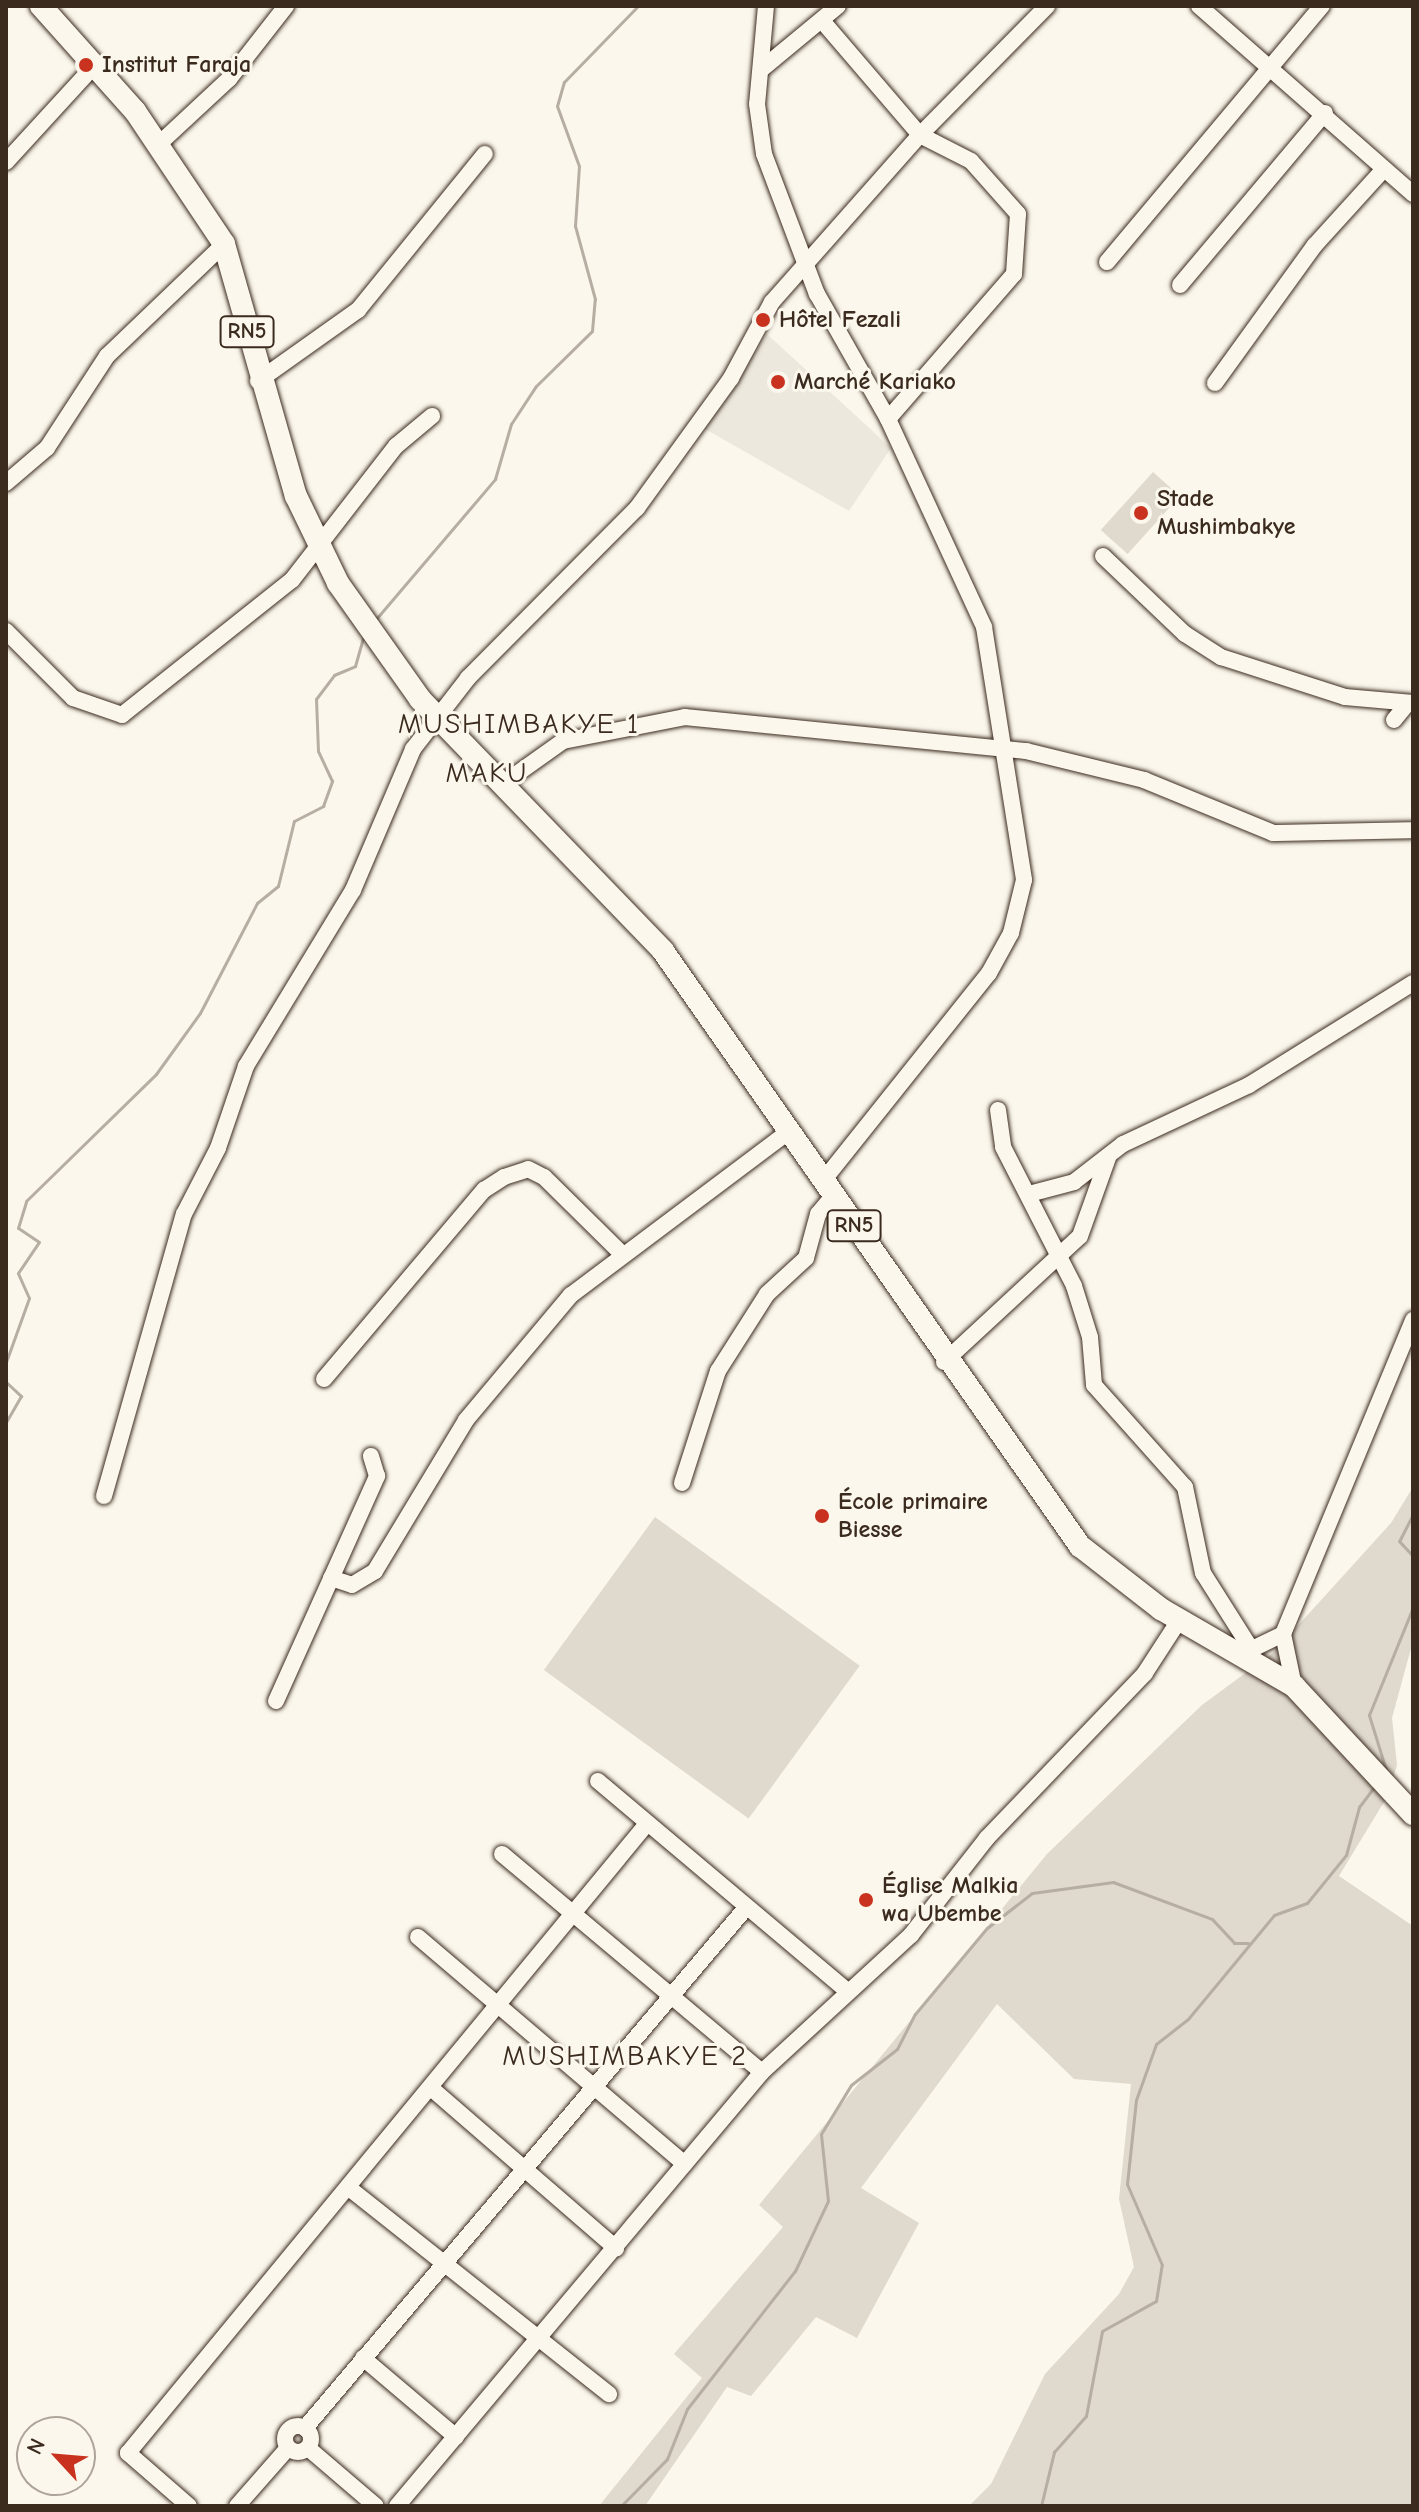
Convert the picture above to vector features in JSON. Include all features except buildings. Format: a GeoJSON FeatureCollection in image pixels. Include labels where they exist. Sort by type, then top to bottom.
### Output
{"type":"FeatureCollection","features":[{"type":"Feature","properties":{"kind":"highway","name":"RN5"},"geometry":{"type":"LineString","coordinates":[[44,7],[159,144],[224,244],[258,381],[320,547],[369,627],[435,719],[504,783],[663,951],[787,1133],[829,1188],[944,1362],[1080,1546],[1190,1624],[1247,1651],[1294,1686],[1375,1768],[1413,1814]]}},
{"type":"Feature","properties":{"kind":"street"},"geometry":{"type":"LineString","coordinates":[[159,144],[229,79],[286,6]]}},
{"type":"Feature","properties":{"kind":"street"},"geometry":{"type":"LineString","coordinates":[[682,1483],[718,1371],[767,1294],[806,1258],[829,1188],[989,973],[1011,933],[1024,880],[984,627],[888,419],[805,266],[764,154],[757,104],[763,68],[766,6]]}},
{"type":"Feature","properties":{"kind":"street"},"geometry":{"type":"LineString","coordinates":[[763,68],[824,23],[838,6]]}},
{"type":"Feature","properties":{"kind":"street"},"geometry":{"type":"LineString","coordinates":[[104,1496],[153,1301],[235,1091],[353,890],[405,762],[435,719],[623,525],[731,378],[772,302],[920,135],[1047,6]]}},
{"type":"Feature","properties":{"kind":"street"},"geometry":{"type":"LineString","coordinates":[[1199,6],[1325,113],[1383,170],[1413,194]]}},
{"type":"Feature","properties":{"kind":"street"},"geometry":{"type":"LineString","coordinates":[[1107,262],[1322,6]]}},
{"type":"Feature","properties":{"kind":"street"},"geometry":{"type":"LineString","coordinates":[[824,23],[920,135],[971,161],[1018,214],[1018,262],[888,419]]}},
{"type":"Feature","properties":{"kind":"street"},"geometry":{"type":"LineString","coordinates":[[6,162],[95,65]]}},
{"type":"Feature","properties":{"kind":"street"},"geometry":{"type":"LineString","coordinates":[[1180,285],[1325,113]]}},
{"type":"Feature","properties":{"kind":"street"},"geometry":{"type":"LineString","coordinates":[[258,381],[358,310],[485,154]]}},
{"type":"Feature","properties":{"kind":"street"},"geometry":{"type":"LineString","coordinates":[[1215,383],[1315,245],[1383,170]]}},
{"type":"Feature","properties":{"kind":"street"},"geometry":{"type":"LineString","coordinates":[[6,483],[47,448],[107,356],[224,244]]}},
{"type":"Feature","properties":{"kind":"street"},"geometry":{"type":"LineString","coordinates":[[6,631],[73,698],[122,715],[292,580],[396,446],[432,416]]}},
{"type":"Feature","properties":{"kind":"street"},"geometry":{"type":"LineString","coordinates":[[1103,556],[1185,634],[1221,657],[1330,693],[1410,704]]}},
{"type":"Feature","properties":{"kind":"street"},"geometry":{"type":"LineString","coordinates":[[1394,720],[1410,704]]}},
{"type":"Feature","properties":{"kind":"street"},"geometry":{"type":"LineString","coordinates":[[504,783],[563,741],[664,718],[1005,750],[1126,775],[1273,833],[1413,830]]}},
{"type":"Feature","properties":{"kind":"street"},"geometry":{"type":"LineString","coordinates":[[1029,1194],[1074,1182],[1123,1144],[1249,1085],[1413,983]]}},
{"type":"Feature","properties":{"kind":"street"},"geometry":{"type":"LineString","coordinates":[[998,1110],[1003,1147],[1058,1255],[1090,1337],[1094,1385],[1185,1487],[1203,1573],[1247,1651],[1283,1634]]}},
{"type":"Feature","properties":{"kind":"street"},"geometry":{"type":"LineString","coordinates":[[331,1578],[352,1585],[375,1571],[466,1420],[571,1295],[787,1133]]}},
{"type":"Feature","properties":{"kind":"street"},"geometry":{"type":"LineString","coordinates":[[944,1362],[1080,1236],[1108,1158]]}},
{"type":"Feature","properties":{"kind":"street"},"geometry":{"type":"LineString","coordinates":[[324,1379],[484,1190],[504,1177],[528,1169],[544,1177],[623,1255]]}},
{"type":"Feature","properties":{"kind":"street"},"geometry":{"type":"LineString","coordinates":[[1294,1686],[1283,1634],[1413,1320]]}},
{"type":"Feature","properties":{"kind":"street"},"geometry":{"type":"LineString","coordinates":[[276,1701],[377,1476],[371,1456]]}},
{"type":"Feature","properties":{"kind":"street"},"geometry":{"type":"LineString","coordinates":[[397,2506],[762,2072],[845,1989],[948,1894],[987,1838],[1190,1624],[1222,1608]]}},
{"type":"Feature","properties":{"kind":"street"},"geometry":{"type":"LineString","coordinates":[[598,1781],[645,1826],[845,1989]]}},
{"type":"Feature","properties":{"kind":"street"},"geometry":{"type":"LineString","coordinates":[[189,2506],[128,2453],[645,1826]]}},
{"type":"Feature","properties":{"kind":"street"},"geometry":{"type":"LineString","coordinates":[[502,1854],[762,2072]]}},
{"type":"Feature","properties":{"kind":"street"},"geometry":{"type":"LineString","coordinates":[[237,2506],[288,2448],[288,2431],[305,2428],[745,1909]]}},
{"type":"Feature","properties":{"kind":"street"},"geometry":{"type":"LineString","coordinates":[[418,1937],[685,2164]]}},
{"type":"Feature","properties":{"kind":"street"},"geometry":{"type":"LineString","coordinates":[[431,2088],[616,2248]]}},
{"type":"Feature","properties":{"kind":"street"},"geometry":{"type":"LineString","coordinates":[[349,2188],[609,2394]]}},
{"type":"Feature","properties":{"kind":"street"},"geometry":{"type":"LineString","coordinates":[[363,2358],[456,2437]]}},
{"type":"Feature","properties":{"kind":"street"},"geometry":{"type":"LineString","coordinates":[[305,2428],[308,2448]]}},
{"type":"Feature","properties":{"kind":"street"},"geometry":{"type":"LineString","coordinates":[[288,2448],[308,2448],[376,2506]]}},
{"type":"Feature","properties":{"kind":"shaded area","name":"Marché Kariako"},"geometry":{"type":"Polygon","coordinates":[[[767,334],[891,448],[849,511],[705,429],[767,334]]]}},
{"type":"Feature","properties":{"kind":"shaded area","name":"Stade Mushimbakye"},"geometry":{"type":"Polygon","coordinates":[[[1153,472],[1180,496],[1128,554],[1101,530],[1153,472]]]}},
{"type":"Feature","properties":{"kind":"shaded area"},"geometry":{"type":"Polygon","coordinates":[[[1413,1487],[1413,1641],[1392,1718],[1397,1765],[1387,1797],[1339,1876],[1413,1926],[1413,2506],[969,2506],[991,2484],[1045,2374],[1119,2294],[1134,2267],[1119,2199],[1131,2084],[1074,2079],[997,2004],[861,2188],[919,2223],[857,2338],[816,2317],[751,2396],[727,2387],[645,2506],[599,2506],[702,2378],[674,2354],[783,2227],[759,2205],[1047,1854],[1202,1705],[1274,1652],[1391,1523],[1413,1487]]]}},
{"type":"Feature","properties":{"kind":"shaded area"},"geometry":{"type":"Polygon","coordinates":[[[655,1517],[860,1666],[749,1819],[544,1670],[655,1517]]]}},
{"type":"Feature","properties":{"kind":"waterway"},"geometry":{"type":"LineString","coordinates":[[376,619],[495,479],[511,424],[536,386],[592,331],[595,299],[575,226],[579,166],[557,106],[564,82],[638,6]]}},
{"type":"Feature","properties":{"kind":"waterway"},"geometry":{"type":"LineString","coordinates":[[6,1362],[29,1298],[18,1273],[39,1242],[18,1228],[26,1201],[156,1074],[200,1013],[257,903],[278,886],[294,821],[323,806],[332,781],[318,751],[316,699],[334,675],[355,666],[364,634]]}},
{"type":"Feature","properties":{"kind":"waterway"},"geometry":{"type":"LineString","coordinates":[[6,1382],[21,1396],[6,1422]]}},
{"type":"Feature","properties":{"kind":"waterway"},"geometry":{"type":"LineString","coordinates":[[1413,1514],[1399,1541],[1413,1556]]}},
{"type":"Feature","properties":{"kind":"waterway"},"geometry":{"type":"LineString","coordinates":[[1386,1770],[1369,1715],[1413,1607]]}},
{"type":"Feature","properties":{"kind":"waterway"},"geometry":{"type":"LineString","coordinates":[[1041,2506],[1054,2452],[1086,2416],[1102,2331],[1156,2301],[1162,2265],[1127,2184],[1136,2100],[1156,2044],[1188,2019],[1274,1915],[1307,1903],[1346,1855],[1359,1807],[1375,1786]]}},
{"type":"Feature","properties":{"kind":"waterway"},"geometry":{"type":"LineString","coordinates":[[621,2506],[667,2459],[687,2409],[795,2271],[828,2201],[821,2134],[851,2085],[897,2049],[915,2014],[987,1928],[1032,1893],[1113,1882],[1212,1919],[1234,1943],[1248,1943]]}},
{"type":"Feature","properties":{"kind":"place","name":"Institut Faraja"},"geometry":{"type":"Point","coordinates":[86,65]}},
{"type":"Feature","properties":{"kind":"place","name":"Hôtel Fezali"},"geometry":{"type":"Point","coordinates":[763,320]}},
{"type":"Feature","properties":{"kind":"place","name":"Marché Kariako"},"geometry":{"type":"Point","coordinates":[778,382]}},
{"type":"Feature","properties":{"kind":"place","name":"Stade Mushimbakye"},"geometry":{"type":"Point","coordinates":[1141,513]}},
{"type":"Feature","properties":{"kind":"place","name":"École primaire Biesse"},"geometry":{"type":"Point","coordinates":[822,1516]}},
{"type":"Feature","properties":{"kind":"place","name":"Église Malkia wa Ubembe"},"geometry":{"type":"Point","coordinates":[866,1900]}},
{"type":"Feature","properties":{"kind":"district","name":"MUSHIMBAKYE 1"},"geometry":{"type":"Point","coordinates":[519,724]}},
{"type":"Feature","properties":{"kind":"district","name":"MAKU"},"geometry":{"type":"Point","coordinates":[487,773]}},
{"type":"Feature","properties":{"kind":"district","name":"MUSHIMBAKYE 2"},"geometry":{"type":"Point","coordinates":[625,2056]}}]}
